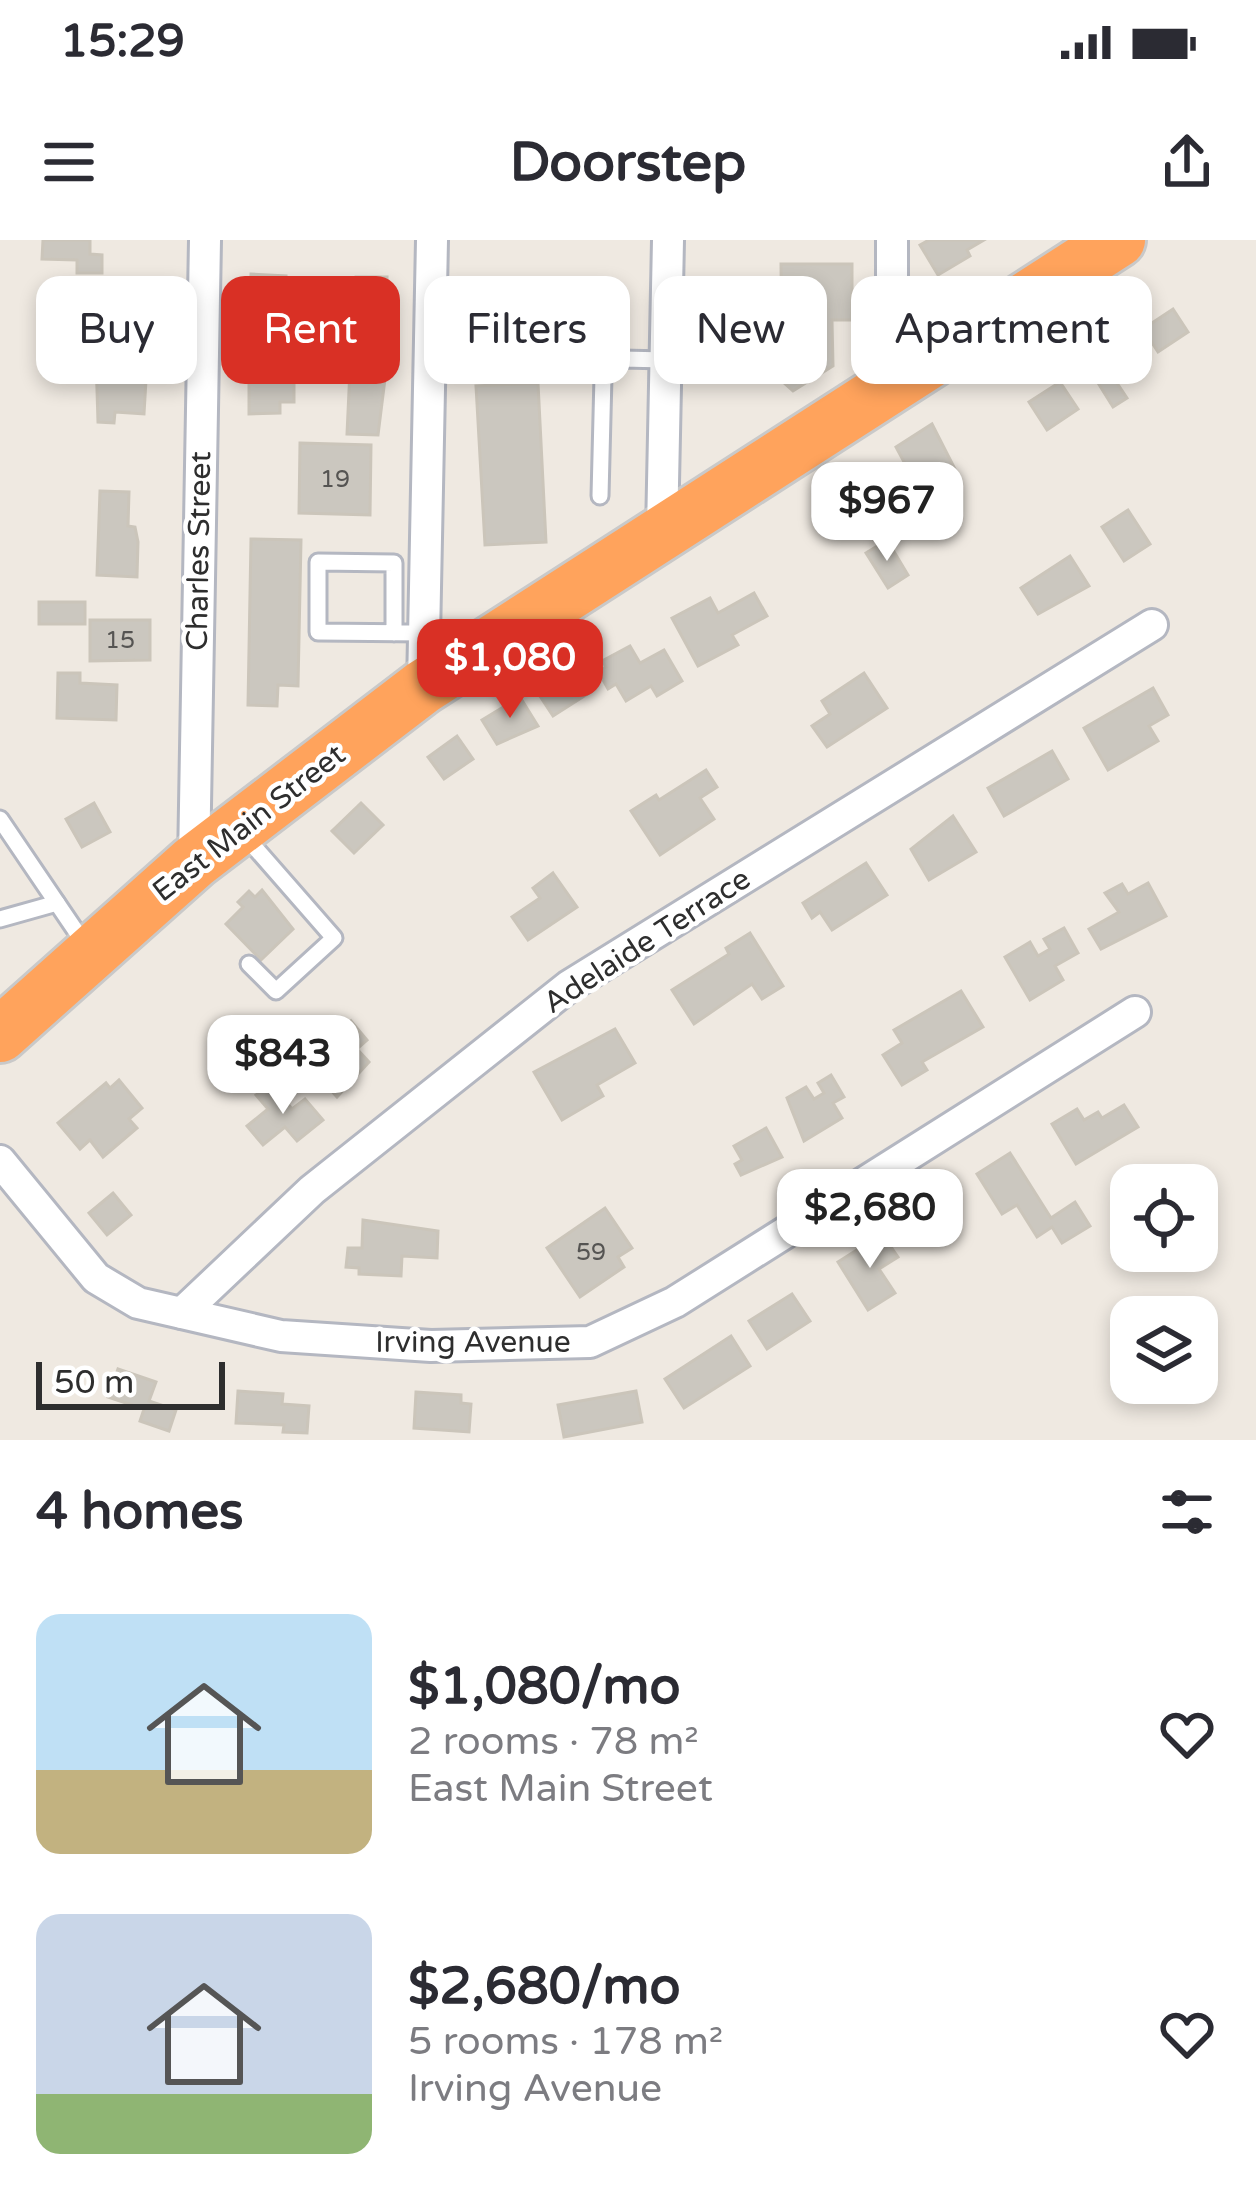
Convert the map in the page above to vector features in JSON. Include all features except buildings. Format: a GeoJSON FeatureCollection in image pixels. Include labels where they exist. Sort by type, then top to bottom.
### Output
{"type":"FeatureCollection","features":[{"type":"Feature","properties":{"kind":"highway","name":"East Main Street"},"geometry":{"type":"LineString","coordinates":[[0,1035],[194,862],[423,687],[1111,242]]}},
{"type":"Feature","properties":{"kind":"street","name":"Charles Street"},"geometry":{"type":"LineString","coordinates":[[194,862],[205,240]]}},
{"type":"Feature","properties":{"kind":"street"},"geometry":{"type":"LineString","coordinates":[[423,687],[409,633],[432,240]]}},
{"type":"Feature","properties":{"kind":"street"},"geometry":{"type":"LineString","coordinates":[[667,276],[668,240]]}},
{"type":"Feature","properties":{"kind":"street"},"geometry":{"type":"LineString","coordinates":[[892,240],[892,386]]}},
{"type":"Feature","properties":{"kind":"street"},"geometry":{"type":"LineString","coordinates":[[662,532],[665,384]]}},
{"type":"Feature","properties":{"kind":"street","name":"Adelaide Terrace"},"geometry":{"type":"LineString","coordinates":[[182,1313],[312,1190],[569,986],[1152,625]]}},
{"type":"Feature","properties":{"kind":"street","name":"Irving Avenue"},"geometry":{"type":"LineString","coordinates":[[0,1160],[96,1278],[138,1303],[281,1336],[430,1346],[590,1342],[675,1302],[1135,1012]]}},
{"type":"Feature","properties":{"kind":"lane"},"geometry":{"type":"LineString","coordinates":[[600,496],[603,376],[622,359],[654,360]]}},
{"type":"Feature","properties":{"kind":"lane"},"geometry":{"type":"LineString","coordinates":[[318,562],[394,563],[409,633],[318,632],[318,562]]}},
{"type":"Feature","properties":{"kind":"lane"},"geometry":{"type":"LineString","coordinates":[[0,819],[91,953]]}},
{"type":"Feature","properties":{"kind":"lane"},"geometry":{"type":"LineString","coordinates":[[238,828],[334,938],[276,991],[249,964]]}},
{"type":"Feature","properties":{"kind":"lane"},"geometry":{"type":"LineString","coordinates":[[0,919],[57,902]]}}]}
